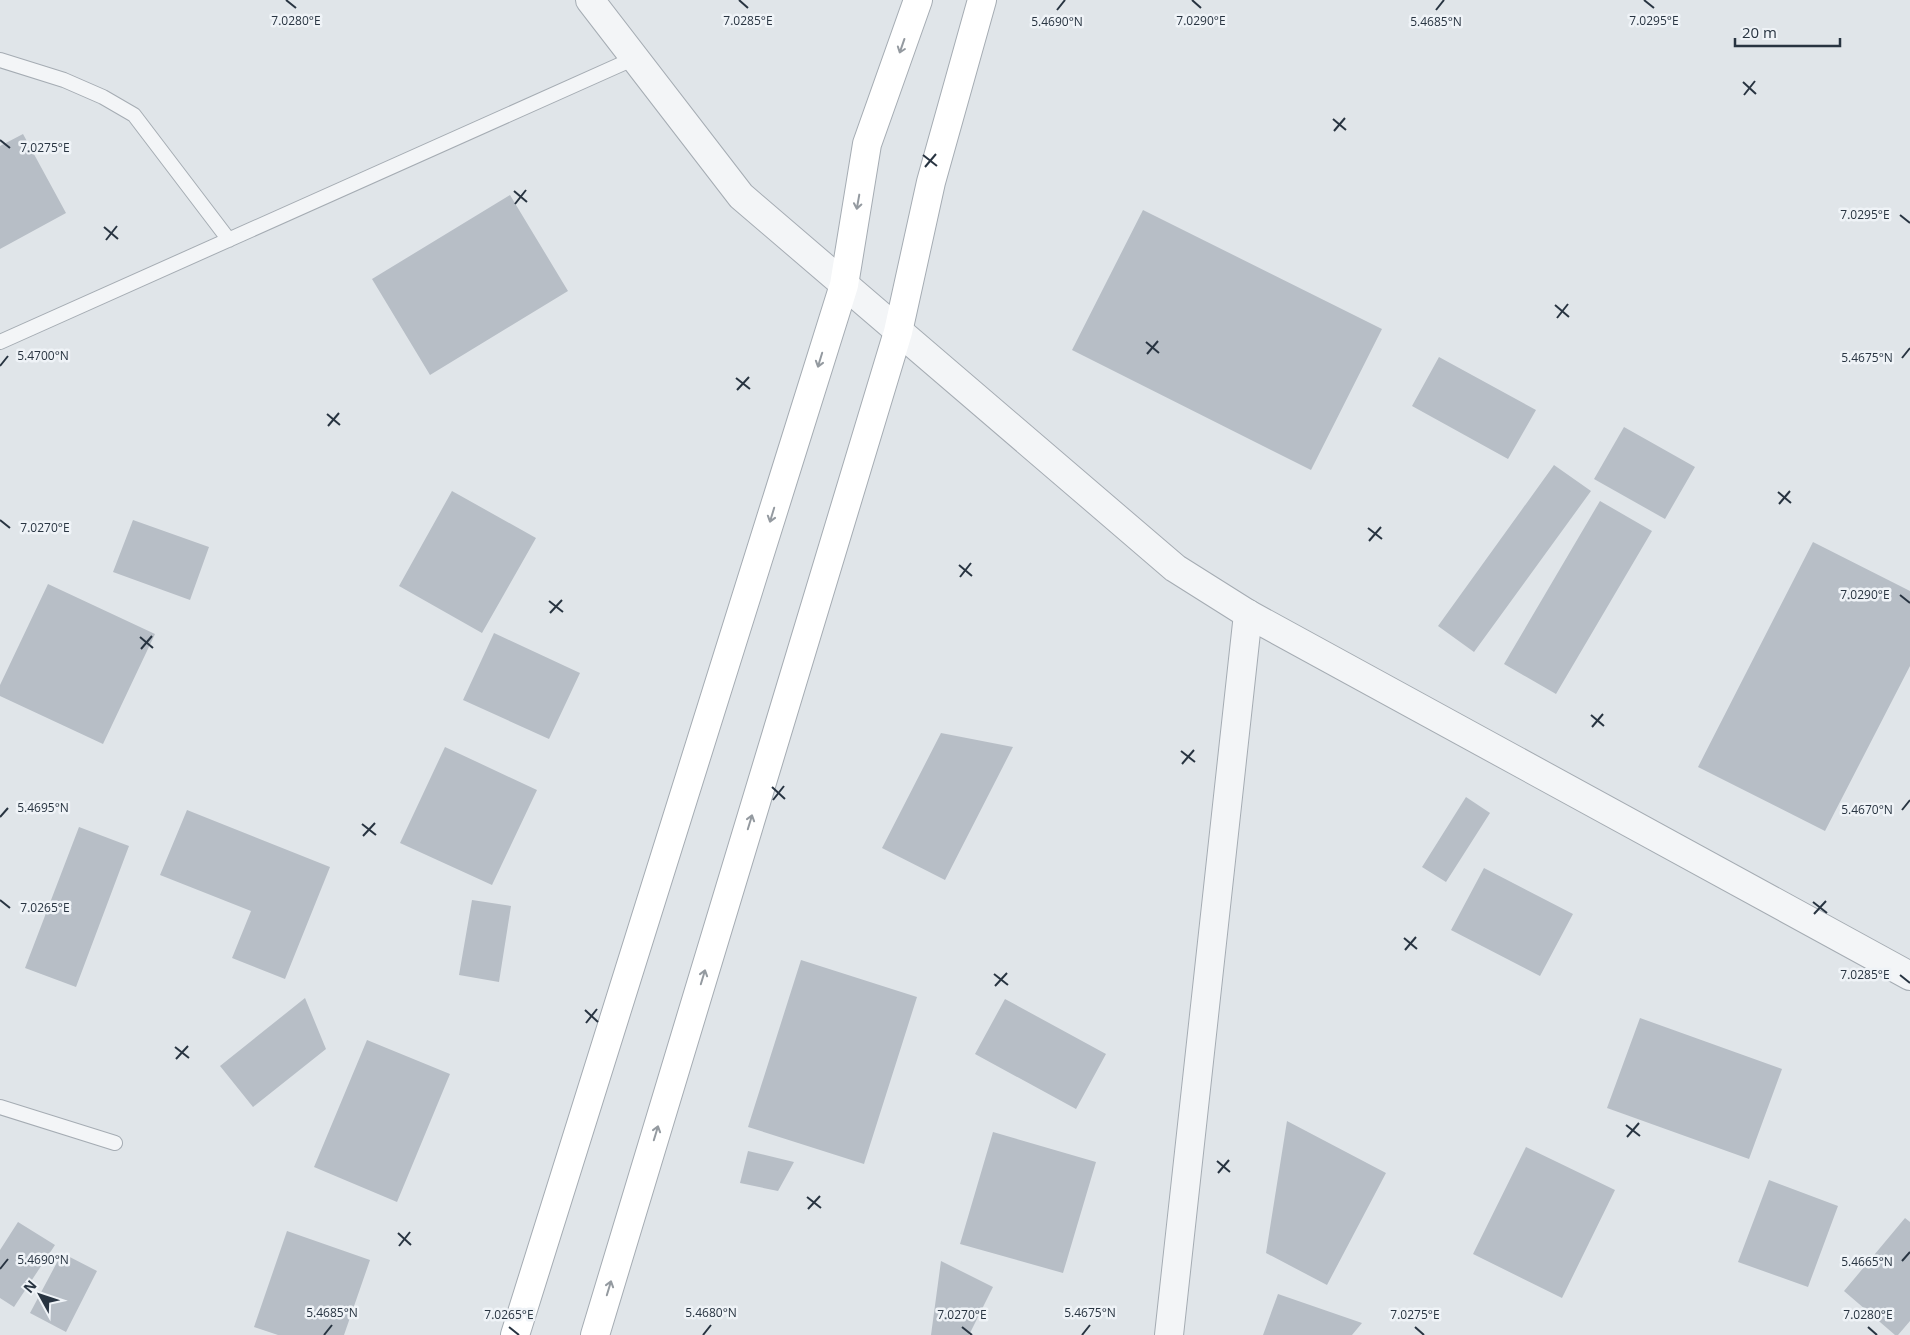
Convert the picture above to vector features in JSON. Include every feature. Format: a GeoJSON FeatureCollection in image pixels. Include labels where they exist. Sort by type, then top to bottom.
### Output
{"type":"FeatureCollection","features":[{"type":"Feature","properties":{"kind":"main road"},"geometry":{"type":"LineString","coordinates":[[515,1335],[844,285],[867,144],[918,0]]}},
{"type":"Feature","properties":{"kind":"main road"},"geometry":{"type":"LineString","coordinates":[[595,1335],[898,332],[931,182],[982,0]]}},
{"type":"Feature","properties":{"kind":"street"},"geometry":{"type":"LineString","coordinates":[[590,0],[741,196],[1176,568],[1248,614],[1910,976]]}},
{"type":"Feature","properties":{"kind":"street"},"geometry":{"type":"LineString","coordinates":[[1168,1335],[1248,614]]}},
{"type":"Feature","properties":{"kind":"lane"},"geometry":{"type":"LineString","coordinates":[[0,342],[634,58]]}},
{"type":"Feature","properties":{"kind":"lane"},"geometry":{"type":"LineString","coordinates":[[0,60],[64,80],[104,97],[134,115],[229,240]]}},
{"type":"Feature","properties":{"kind":"lane"},"geometry":{"type":"LineString","coordinates":[[0,1106],[115,1143]]}},
{"type":"Feature","properties":{"kind":"building"},"geometry":{"type":"Polygon","coordinates":[[[23,134],[66,213],[0,249],[0,146],[23,134]]]}},
{"type":"Feature","properties":{"kind":"building"},"geometry":{"type":"Polygon","coordinates":[[[510,195],[568,291],[430,375],[372,279],[510,195]]]}},
{"type":"Feature","properties":{"kind":"building"},"geometry":{"type":"Polygon","coordinates":[[[1143,210],[1382,329],[1311,470],[1072,350],[1143,210]]]}},
{"type":"Feature","properties":{"kind":"building"},"geometry":{"type":"Polygon","coordinates":[[[1439,357],[1536,410],[1508,459],[1412,406],[1439,357]]]}},
{"type":"Feature","properties":{"kind":"building"},"geometry":{"type":"Polygon","coordinates":[[[1624,427],[1695,467],[1665,519],[1594,479],[1624,427]]]}},
{"type":"Feature","properties":{"kind":"building"},"geometry":{"type":"Polygon","coordinates":[[[1554,465],[1591,491],[1474,652],[1438,626],[1554,465]]]}},
{"type":"Feature","properties":{"kind":"building"},"geometry":{"type":"Polygon","coordinates":[[[452,491],[536,538],[482,633],[399,586],[452,491]]]}},
{"type":"Feature","properties":{"kind":"building"},"geometry":{"type":"Polygon","coordinates":[[[1600,501],[1652,531],[1556,694],[1504,664],[1600,501]]]}},
{"type":"Feature","properties":{"kind":"building"},"geometry":{"type":"Polygon","coordinates":[[[133,520],[209,547],[190,600],[113,572],[133,520]]]}},
{"type":"Feature","properties":{"kind":"building"},"geometry":{"type":"Polygon","coordinates":[[[1813,542],[1910,591],[1910,666],[1825,831],[1698,767],[1813,542]]]}},
{"type":"Feature","properties":{"kind":"building"},"geometry":{"type":"Polygon","coordinates":[[[48,584],[155,634],[103,744],[0,696],[0,685],[48,584]]]}},
{"type":"Feature","properties":{"kind":"building"},"geometry":{"type":"Polygon","coordinates":[[[494,633],[580,673],[549,739],[463,700],[494,633]]]}},
{"type":"Feature","properties":{"kind":"building"},"geometry":{"type":"Polygon","coordinates":[[[941,733],[1013,747],[945,880],[882,848],[941,733]]]}},
{"type":"Feature","properties":{"kind":"building"},"geometry":{"type":"Polygon","coordinates":[[[445,747],[537,790],[492,885],[400,843],[445,747]]]}},
{"type":"Feature","properties":{"kind":"building"},"geometry":{"type":"Polygon","coordinates":[[[1466,797],[1490,813],[1446,882],[1422,867],[1466,797]]]}},
{"type":"Feature","properties":{"kind":"building"},"geometry":{"type":"Polygon","coordinates":[[[187,810],[330,867],[285,979],[232,958],[251,911],[160,875],[187,810]]]}},
{"type":"Feature","properties":{"kind":"building"},"geometry":{"type":"Polygon","coordinates":[[[79,827],[129,846],[76,987],[25,968],[79,827]]]}},
{"type":"Feature","properties":{"kind":"building"},"geometry":{"type":"Polygon","coordinates":[[[1484,868],[1573,914],[1540,976],[1451,930],[1484,868]]]}},
{"type":"Feature","properties":{"kind":"building"},"geometry":{"type":"Polygon","coordinates":[[[472,900],[511,906],[499,982],[459,975],[472,900]]]}},
{"type":"Feature","properties":{"kind":"building"},"geometry":{"type":"Polygon","coordinates":[[[801,960],[917,997],[864,1164],[748,1127],[801,960]]]}},
{"type":"Feature","properties":{"kind":"building"},"geometry":{"type":"Polygon","coordinates":[[[305,998],[326,1049],[253,1107],[220,1066],[305,998]]]}},
{"type":"Feature","properties":{"kind":"building"},"geometry":{"type":"Polygon","coordinates":[[[1005,999],[1106,1054],[1076,1109],[975,1054],[1005,999]]]}},
{"type":"Feature","properties":{"kind":"building"},"geometry":{"type":"Polygon","coordinates":[[[1640,1018],[1782,1069],[1749,1159],[1607,1108],[1640,1018]]]}},
{"type":"Feature","properties":{"kind":"building"},"geometry":{"type":"Polygon","coordinates":[[[367,1040],[450,1074],[397,1202],[314,1167],[367,1040]]]}},
{"type":"Feature","properties":{"kind":"building"},"geometry":{"type":"Polygon","coordinates":[[[1287,1121],[1386,1173],[1327,1285],[1266,1253],[1287,1121]]]}},
{"type":"Feature","properties":{"kind":"building"},"geometry":{"type":"Polygon","coordinates":[[[993,1132],[1096,1162],[1063,1273],[960,1244],[993,1132]]]}},
{"type":"Feature","properties":{"kind":"building"},"geometry":{"type":"Polygon","coordinates":[[[1526,1147],[1615,1190],[1562,1298],[1473,1254],[1526,1147]]]}},
{"type":"Feature","properties":{"kind":"building"},"geometry":{"type":"Polygon","coordinates":[[[748,1151],[794,1162],[778,1191],[740,1183],[748,1151]]]}},
{"type":"Feature","properties":{"kind":"building"},"geometry":{"type":"Polygon","coordinates":[[[1769,1180],[1838,1206],[1808,1287],[1738,1262],[1769,1180]]]}},
{"type":"Feature","properties":{"kind":"building"},"geometry":{"type":"Polygon","coordinates":[[[1905,1218],[1910,1222],[1910,1321],[1898,1335],[1895,1335],[1844,1291],[1905,1218]]]}},
{"type":"Feature","properties":{"kind":"building"},"geometry":{"type":"Polygon","coordinates":[[[18,1222],[55,1245],[14,1307],[0,1298],[0,1250],[18,1222]]]}},
{"type":"Feature","properties":{"kind":"building"},"geometry":{"type":"Polygon","coordinates":[[[287,1231],[370,1260],[344,1335],[278,1335],[254,1327],[287,1231]]]}},
{"type":"Feature","properties":{"kind":"building"},"geometry":{"type":"Polygon","coordinates":[[[62,1253],[97,1271],[66,1332],[30,1313],[62,1253]]]}},
{"type":"Feature","properties":{"kind":"building"},"geometry":{"type":"Polygon","coordinates":[[[941,1261],[993,1287],[969,1335],[931,1335],[941,1261]]]}},
{"type":"Feature","properties":{"kind":"building"},"geometry":{"type":"Polygon","coordinates":[[[1278,1294],[1362,1323],[1352,1335],[1263,1335],[1278,1294]]]}}]}
